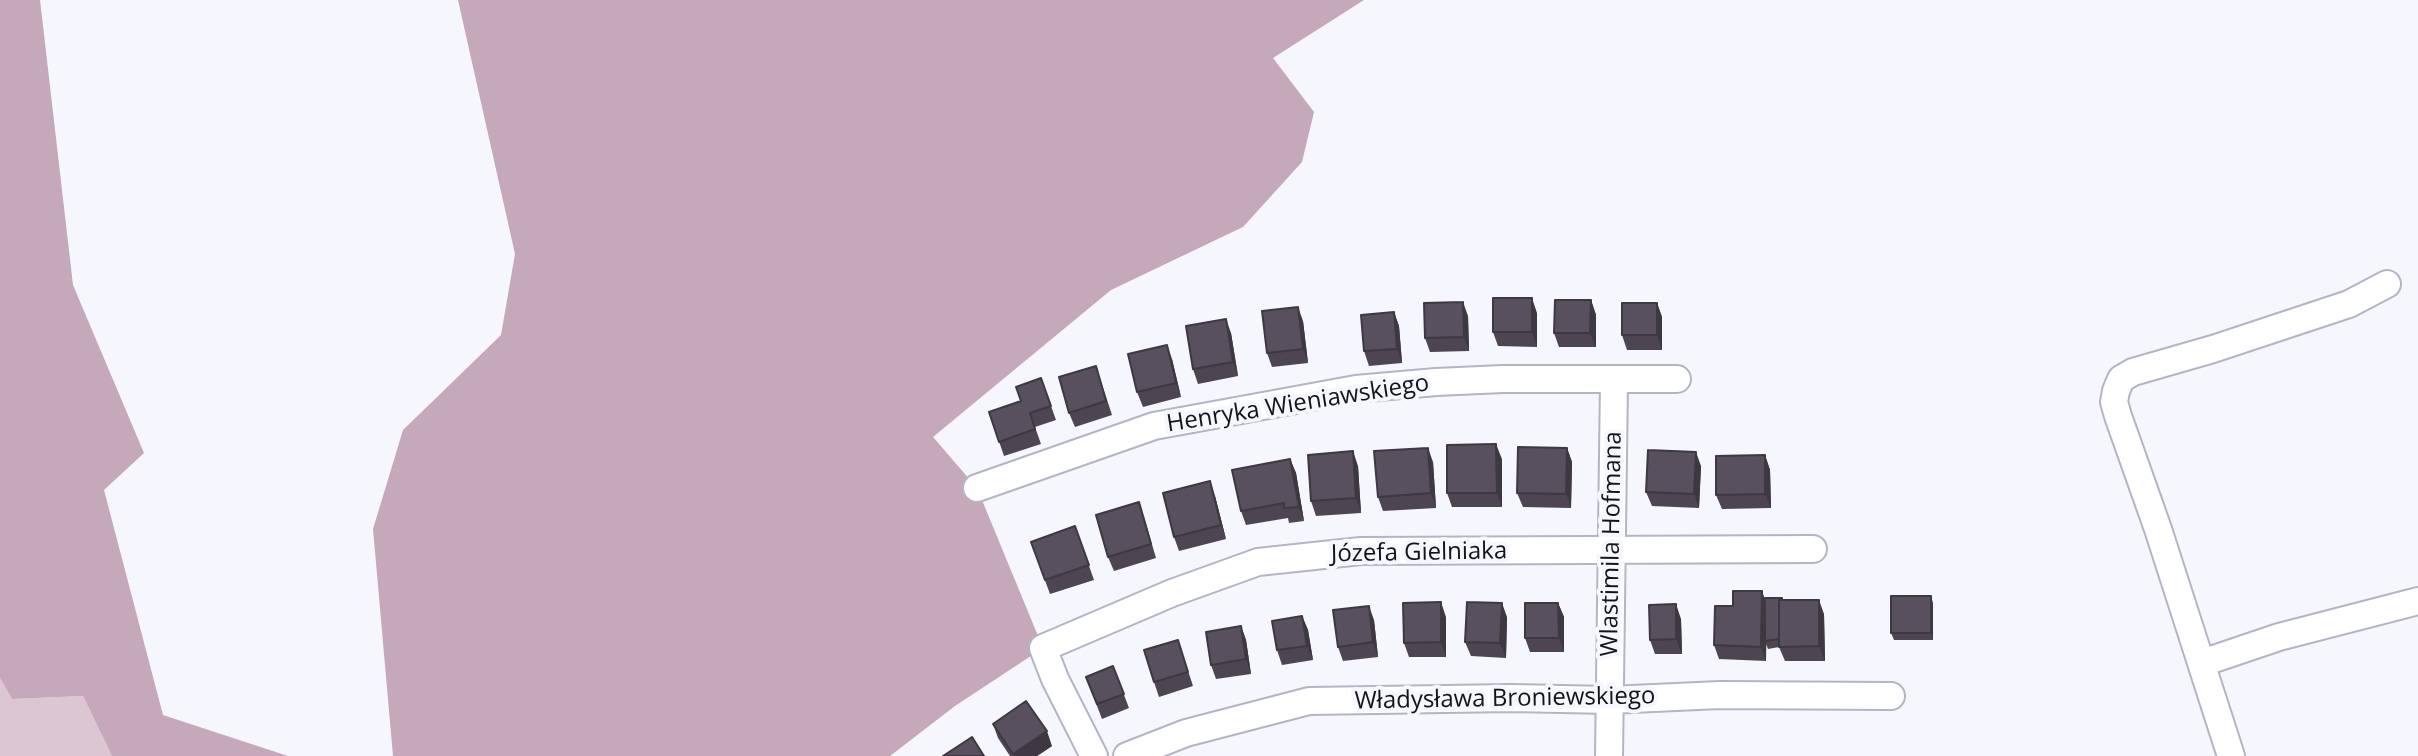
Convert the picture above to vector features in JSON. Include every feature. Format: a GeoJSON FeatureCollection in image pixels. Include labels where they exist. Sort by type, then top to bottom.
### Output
{"type":"FeatureCollection","features":[{"type":"Feature","properties":{"kind":"street"},"geometry":{"type":"LineString","coordinates":[[2231,756],[2145,488],[2118,416],[2114,402],[2121,379],[2133,372],[2349,304],[2387,284]]}},
{"type":"Feature","properties":{"kind":"street","name":"Henryka Wieniawskiego"},"geometry":{"type":"LineString","coordinates":[[977,488],[1154,426],[1356,389],[1476,380],[1677,379]]}},
{"type":"Feature","properties":{"kind":"street","name":"Wlastimila Hofmana"},"geometry":{"type":"LineString","coordinates":[[1609,756],[1614,381]]}},
{"type":"Feature","properties":{"kind":"street","name":"Józefa Gielniaka"},"geometry":{"type":"LineString","coordinates":[[1094,756],[1043,648],[1172,593],[1258,562],[1361,551],[1813,549]]}},
{"type":"Feature","properties":{"kind":"street"},"geometry":{"type":"LineString","coordinates":[[2202,663],[2279,637],[2418,601]]}},
{"type":"Feature","properties":{"kind":"street","name":"Władysława Broniewskiego"},"geometry":{"type":"LineString","coordinates":[[1127,756],[1186,733],[1309,701],[1610,700],[1720,695],[1891,696]]}},
{"type":"Feature","properties":{"kind":"shaded area"},"geometry":{"type":"Polygon","coordinates":[[[0,0],[40,0],[73,285],[144,453],[104,490],[163,715],[288,756],[112,756],[83,696],[12,699],[0,678],[0,0]]]}},
{"type":"Feature","properties":{"kind":"shaded area"},"geometry":{"type":"Polygon","coordinates":[[[458,0],[1364,0],[1273,58],[1314,112],[1302,162],[1243,227],[1111,290],[933,437],[977,488],[1043,648],[955,706],[890,756],[393,756],[373,529],[403,430],[501,335],[515,254],[458,0]]]}},
{"type":"Feature","properties":{"kind":"shaded area"},"geometry":{"type":"Polygon","coordinates":[[[0,678],[12,699],[83,696],[112,756],[0,756],[0,678]]]}},
{"type":"Feature","properties":{"kind":"building"},"geometry":{"type":"Polygon","coordinates":[[[1493,298],[1532,298],[1532,332],[1493,332],[1493,298]]]}},
{"type":"Feature","properties":{"kind":"building"},"geometry":{"type":"Polygon","coordinates":[[[1555,300],[1591,300],[1590,333],[1554,333],[1555,300]]]}},
{"type":"Feature","properties":{"kind":"building"},"geometry":{"type":"Polygon","coordinates":[[[1463,302],[1464,337],[1425,338],[1424,303],[1463,302]]]}},
{"type":"Feature","properties":{"kind":"building"},"geometry":{"type":"Polygon","coordinates":[[[1622,303],[1657,303],[1657,335],[1622,335],[1622,303]]]}},
{"type":"Feature","properties":{"kind":"building"},"geometry":{"type":"Polygon","coordinates":[[[1298,307],[1303,349],[1267,353],[1262,311],[1298,307]]]}},
{"type":"Feature","properties":{"kind":"building"},"geometry":{"type":"Polygon","coordinates":[[[1394,312],[1397,349],[1364,351],[1361,315],[1394,312]]]}},
{"type":"Feature","properties":{"kind":"building"},"geometry":{"type":"Polygon","coordinates":[[[1226,319],[1233,362],[1193,369],[1186,326],[1226,319]]]}},
{"type":"Feature","properties":{"kind":"building"},"geometry":{"type":"Polygon","coordinates":[[[1167,345],[1176,383],[1137,392],[1128,354],[1167,345]]]}},
{"type":"Feature","properties":{"kind":"building"},"geometry":{"type":"Polygon","coordinates":[[[1096,366],[1106,401],[1069,413],[1059,377],[1096,366]]]}},
{"type":"Feature","properties":{"kind":"building"},"geometry":{"type":"Polygon","coordinates":[[[1041,378],[1051,406],[1030,413],[1035,429],[999,442],[989,412],[1021,401],[1016,387],[1041,378]]]}},
{"type":"Feature","properties":{"kind":"building"},"geometry":{"type":"Polygon","coordinates":[[[1496,444],[1497,493],[1447,493],[1447,445],[1496,444]]]}},
{"type":"Feature","properties":{"kind":"building"},"geometry":{"type":"Polygon","coordinates":[[[1518,447],[1567,448],[1566,494],[1517,493],[1518,447]]]}},
{"type":"Feature","properties":{"kind":"building"},"geometry":{"type":"Polygon","coordinates":[[[1428,448],[1431,493],[1378,497],[1374,451],[1428,448]]]}},
{"type":"Feature","properties":{"kind":"building"},"geometry":{"type":"Polygon","coordinates":[[[1648,450],[1696,452],[1694,494],[1646,492],[1648,450]]]}},
{"type":"Feature","properties":{"kind":"building"},"geometry":{"type":"Polygon","coordinates":[[[1353,451],[1356,498],[1311,501],[1308,455],[1353,451]]]}},
{"type":"Feature","properties":{"kind":"building"},"geometry":{"type":"Polygon","coordinates":[[[1765,455],[1765,494],[1716,495],[1716,456],[1765,455]]]}},
{"type":"Feature","properties":{"kind":"building"},"geometry":{"type":"Polygon","coordinates":[[[1290,459],[1299,507],[1284,508],[1284,503],[1241,511],[1232,470],[1290,459]]]}},
{"type":"Feature","properties":{"kind":"building"},"geometry":{"type":"Polygon","coordinates":[[[1210,481],[1221,525],[1174,537],[1163,493],[1210,481]]]}},
{"type":"Feature","properties":{"kind":"building"},"geometry":{"type":"Polygon","coordinates":[[[1139,502],[1151,544],[1108,557],[1096,515],[1139,502]]]}},
{"type":"Feature","properties":{"kind":"building"},"geometry":{"type":"Polygon","coordinates":[[[1075,526],[1089,565],[1045,580],[1031,542],[1075,526]]]}},
{"type":"Feature","properties":{"kind":"building"},"geometry":{"type":"Polygon","coordinates":[[[1733,591],[1762,591],[1761,647],[1714,645],[1715,606],[1733,606],[1733,591]]]}},
{"type":"Feature","properties":{"kind":"building"},"geometry":{"type":"Polygon","coordinates":[[[1891,596],[1931,596],[1931,633],[1891,633],[1891,596]]]}},
{"type":"Feature","properties":{"kind":"building"},"geometry":{"type":"Polygon","coordinates":[[[1765,598],[1782,598],[1779,600],[1779,639],[1765,641],[1765,598]]]}},
{"type":"Feature","properties":{"kind":"building"},"geometry":{"type":"Polygon","coordinates":[[[1779,600],[1819,600],[1819,646],[1779,647],[1779,600]]]}},
{"type":"Feature","properties":{"kind":"building"},"geometry":{"type":"Polygon","coordinates":[[[1441,602],[1441,642],[1404,643],[1403,603],[1441,602]]]}},
{"type":"Feature","properties":{"kind":"building"},"geometry":{"type":"Polygon","coordinates":[[[1467,602],[1502,603],[1500,643],[1465,642],[1467,602]]]}},
{"type":"Feature","properties":{"kind":"building"},"geometry":{"type":"Polygon","coordinates":[[[1525,603],[1558,603],[1559,638],[1525,638],[1525,603]]]}},
{"type":"Feature","properties":{"kind":"building"},"geometry":{"type":"Polygon","coordinates":[[[1676,604],[1676,639],[1650,640],[1649,605],[1676,604]]]}},
{"type":"Feature","properties":{"kind":"building"},"geometry":{"type":"Polygon","coordinates":[[[1369,606],[1373,642],[1338,647],[1333,610],[1369,606]]]}},
{"type":"Feature","properties":{"kind":"building"},"geometry":{"type":"Polygon","coordinates":[[[1302,616],[1307,646],[1277,650],[1272,621],[1302,616]]]}},
{"type":"Feature","properties":{"kind":"building"},"geometry":{"type":"Polygon","coordinates":[[[1241,626],[1246,659],[1211,665],[1206,632],[1241,626]]]}},
{"type":"Feature","properties":{"kind":"building"},"geometry":{"type":"Polygon","coordinates":[[[1178,640],[1188,672],[1154,682],[1144,650],[1178,640]]]}},
{"type":"Feature","properties":{"kind":"building"},"geometry":{"type":"Polygon","coordinates":[[[1113,666],[1124,694],[1097,704],[1086,677],[1113,666]]]}},
{"type":"Feature","properties":{"kind":"building"},"geometry":{"type":"Polygon","coordinates":[[[1026,701],[1047,731],[1013,754],[993,724],[1026,701]]]}},
{"type":"Feature","properties":{"kind":"building"},"geometry":{"type":"Polygon","coordinates":[[[972,737],[984,756],[943,756],[972,737]]]}}]}
